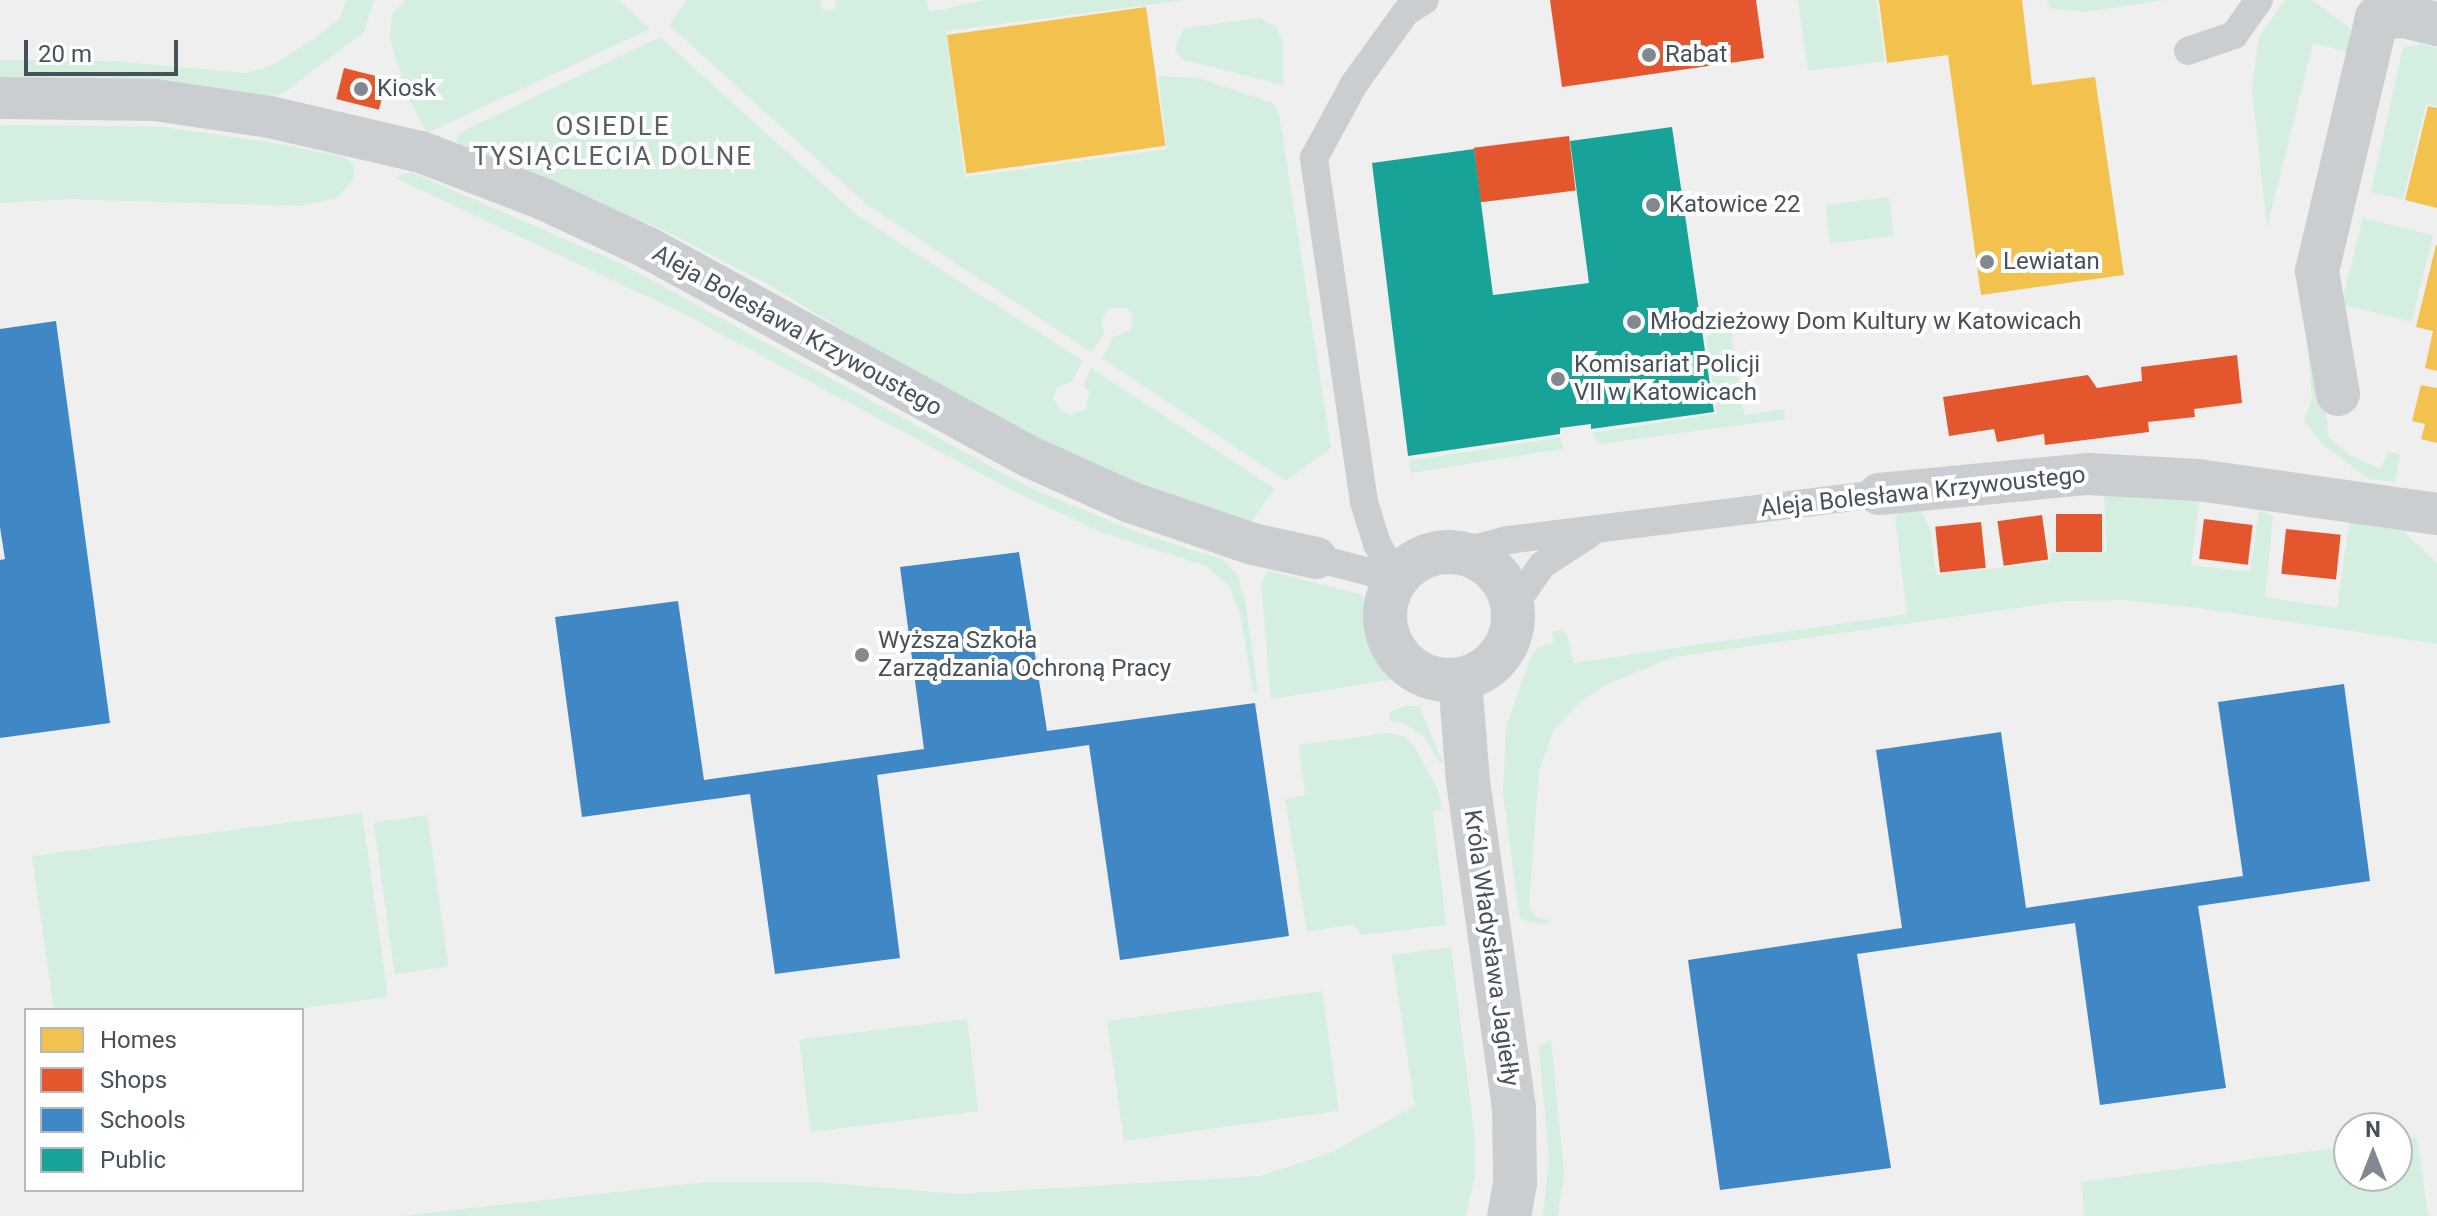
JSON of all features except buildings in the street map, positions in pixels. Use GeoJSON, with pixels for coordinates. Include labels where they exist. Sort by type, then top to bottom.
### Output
{"type":"FeatureCollection","features":[{"type":"Feature","properties":{"kind":"street"},"geometry":{"type":"LineString","coordinates":[[2338,394],[2317,271],[2377,18],[2418,13]]}},
{"type":"Feature","properties":{"kind":"street","name":"Aleja Bolesława Krzywoustego"},"geometry":{"type":"LineString","coordinates":[[0,98],[155,100],[282,119],[421,152],[543,199],[691,270],[1030,457],[1130,502],[1253,544],[1316,558]]}},
{"type":"Feature","properties":{"kind":"street","name":"Aleja Bolesława Krzywoustego"},"geometry":{"type":"LineString","coordinates":[[1879,494],[2088,474],[2198,480],[2437,514]]}},
{"type":"Feature","properties":{"kind":"street"},"geometry":{"type":"LineString","coordinates":[[1458,553],[1495,571],[1513,607],[1509,640],[1499,657],[1460,680],[1434,679],[1398,658],[1384,619],[1386,562],[1458,553]]}},
{"type":"Feature","properties":{"kind":"street","name":"Króla Władysława Jagiełły"},"geometry":{"type":"LineString","coordinates":[[1460,680],[1468,781],[1514,1108],[1515,1183],[1509,1216]]}},
{"type":"Feature","properties":{"kind":"lane"},"geometry":{"type":"LineString","coordinates":[[2188,51],[2234,35],[2259,0]]}},
{"type":"Feature","properties":{"kind":"lane"},"geometry":{"type":"LineString","coordinates":[[1386,562],[1364,502],[1314,158],[1326,127],[1416,6]]}},
{"type":"Feature","properties":{"kind":"lane","name":"Aleja Bolesława Krzywoustego"},"geometry":{"type":"LineString","coordinates":[[1458,553],[1508,540],[1879,494]]}},
{"type":"Feature","properties":{"kind":"lane","name":"Aleja Bolesława Krzywoustego"},"geometry":{"type":"LineString","coordinates":[[1513,607],[1542,565],[1568,544],[1600,529]]}},
{"type":"Feature","properties":{"kind":"lane","name":"Aleja Bolesława Krzywoustego"},"geometry":{"type":"LineString","coordinates":[[1316,558],[1386,562]]}},
{"type":"Feature","properties":{"kind":"green space"},"geometry":{"type":"Polygon","coordinates":[[[347,0],[374,0],[364,32],[282,94],[266,97],[0,80],[0,60],[114,61],[245,73],[269,67],[314,39],[339,19],[347,0]]]}},
{"type":"Feature","properties":{"kind":"green space"},"geometry":{"type":"Polygon","coordinates":[[[405,0],[619,0],[650,29],[427,133],[406,93],[390,38],[392,15],[405,0]]]}},
{"type":"Feature","properties":{"kind":"green space"},"geometry":{"type":"Polygon","coordinates":[[[687,0],[821,0],[823,12],[836,9],[835,0],[926,0],[929,12],[986,0],[1186,0],[946,31],[965,177],[1167,149],[1158,76],[1198,78],[1273,103],[1279,114],[1331,448],[1286,481],[1102,358],[1113,337],[1131,330],[1133,314],[1127,308],[1108,308],[1101,324],[1105,333],[1091,352],[866,204],[669,25],[687,0]]]}},
{"type":"Feature","properties":{"kind":"green space"},"geometry":{"type":"Polygon","coordinates":[[[1798,0],[1876,0],[1885,61],[1808,71],[1798,0]]]}},
{"type":"Feature","properties":{"kind":"green space"},"geometry":{"type":"Polygon","coordinates":[[[2047,0],[2165,0],[2085,12],[2049,8],[2047,0]]]}},
{"type":"Feature","properties":{"kind":"green space"},"geometry":{"type":"Polygon","coordinates":[[[2285,0],[2311,0],[2349,27],[2352,53],[2313,43],[2267,228],[2252,89],[2259,37],[2285,0]]]}},
{"type":"Feature","properties":{"kind":"green space"},"geometry":{"type":"Polygon","coordinates":[[[1259,18],[1277,27],[1283,43],[1283,85],[1181,59],[1175,49],[1184,28],[1259,18]]]}},
{"type":"Feature","properties":{"kind":"green space"},"geometry":{"type":"Polygon","coordinates":[[[660,37],[858,216],[1083,361],[1072,381],[1057,388],[1053,397],[1060,410],[1070,415],[1086,409],[1089,391],[1083,385],[1091,368],[1275,489],[1250,523],[1144,490],[983,415],[771,286],[666,231],[457,145],[457,136],[465,130],[660,37]]]}},
{"type":"Feature","properties":{"kind":"green space"},"geometry":{"type":"Polygon","coordinates":[[[2420,44],[2437,48],[2437,106],[2426,104],[2403,199],[2371,192],[2403,48],[2420,44]]]}},
{"type":"Feature","properties":{"kind":"green space"},"geometry":{"type":"Polygon","coordinates":[[[0,125],[163,127],[269,142],[344,157],[354,165],[354,179],[337,198],[301,206],[67,199],[0,203],[0,125]]]}},
{"type":"Feature","properties":{"kind":"green space"},"geometry":{"type":"Polygon","coordinates":[[[411,172],[624,265],[1030,488],[1147,536],[1222,559],[1237,574],[1245,600],[1258,692],[1253,692],[1241,618],[1230,587],[1206,566],[1101,532],[1019,494],[682,313],[395,178],[411,172]]]}},
{"type":"Feature","properties":{"kind":"green space"},"geometry":{"type":"Polygon","coordinates":[[[1889,197],[1894,236],[1830,244],[1825,205],[1889,197]]]}},
{"type":"Feature","properties":{"kind":"green space"},"geometry":{"type":"Polygon","coordinates":[[[2363,218],[2433,235],[2411,322],[2341,304],[2363,218]]]}},
{"type":"Feature","properties":{"kind":"green space"},"geometry":{"type":"Polygon","coordinates":[[[1730,325],[1744,415],[1784,409],[1785,419],[1599,444],[1592,433],[1717,414],[1706,337],[1730,325]]]}},
{"type":"Feature","properties":{"kind":"green space"},"geometry":{"type":"Polygon","coordinates":[[[2307,336],[2319,361],[2329,437],[2350,455],[2381,469],[2388,451],[2400,454],[2395,482],[2369,479],[2321,443],[2304,421],[2312,399],[2307,336]]]}},
{"type":"Feature","properties":{"kind":"green space"},"geometry":{"type":"Polygon","coordinates":[[[1561,437],[1563,449],[1411,473],[1409,461],[1561,437]]]}},
{"type":"Feature","properties":{"kind":"green space"},"geometry":{"type":"Polygon","coordinates":[[[2104,491],[2200,495],[2191,565],[2250,572],[2259,511],[2273,516],[2265,597],[2337,608],[2350,517],[2396,524],[2437,563],[2437,644],[2198,608],[2124,600],[2065,601],[1673,657],[1606,685],[1579,703],[1554,730],[1539,770],[1529,906],[1537,918],[1552,920],[1545,925],[1520,919],[1503,793],[1506,727],[1529,662],[1537,648],[1554,643],[1552,631],[1562,630],[1568,637],[1573,663],[1907,614],[1895,517],[1901,511],[1919,507],[1930,529],[1936,575],[2050,562],[2050,553],[2107,552],[2104,491]]]}},
{"type":"Feature","properties":{"kind":"green space"},"geometry":{"type":"Polygon","coordinates":[[[1268,571],[1363,595],[1371,644],[1396,679],[1271,699],[1261,583],[1268,571]]]}},
{"type":"Feature","properties":{"kind":"green space"},"geometry":{"type":"Polygon","coordinates":[[[1407,706],[1419,706],[1443,762],[1440,763],[1424,737],[1404,723],[1389,721],[1390,712],[1407,706]]]}},
{"type":"Feature","properties":{"kind":"green space"},"geometry":{"type":"Polygon","coordinates":[[[1387,733],[1403,736],[1414,746],[1437,788],[1442,809],[1433,811],[1446,925],[1361,935],[1354,925],[1307,931],[1285,799],[1305,795],[1299,745],[1387,733]]]}},
{"type":"Feature","properties":{"kind":"green space"},"geometry":{"type":"Polygon","coordinates":[[[362,813],[388,997],[304,1008],[54,1008],[32,856],[362,813]]]}},
{"type":"Feature","properties":{"kind":"green space"},"geometry":{"type":"Polygon","coordinates":[[[427,815],[448,967],[395,974],[374,823],[427,815]]]}},
{"type":"Feature","properties":{"kind":"green space"},"geometry":{"type":"Polygon","coordinates":[[[1451,947],[1475,1140],[1475,1175],[1466,1216],[399,1216],[705,1182],[820,1182],[957,1194],[1261,1176],[1328,1154],[1415,1106],[1392,955],[1451,947]]]}},
{"type":"Feature","properties":{"kind":"green space"},"geometry":{"type":"Polygon","coordinates":[[[1322,991],[1339,1111],[1124,1141],[1107,1021],[1322,991]]]}},
{"type":"Feature","properties":{"kind":"green space"},"geometry":{"type":"Polygon","coordinates":[[[967,1019],[978,1111],[811,1132],[799,1040],[967,1019]]]}},
{"type":"Feature","properties":{"kind":"green space"},"geometry":{"type":"Polygon","coordinates":[[[1551,1039],[1564,1173],[1558,1216],[1543,1216],[1549,1160],[1539,1047],[1551,1039]]]}},
{"type":"Feature","properties":{"kind":"green space"},"geometry":{"type":"Polygon","coordinates":[[[2417,1137],[2428,1216],[2085,1216],[2081,1182],[2333,1148],[2333,1192],[2413,1192],[2413,1138],[2417,1137]]]}},
{"type":"Feature","properties":{"kind":"place","name":"Rabat"},"geometry":{"type":"Point","coordinates":[1649,55]}},
{"type":"Feature","properties":{"kind":"place","name":"Kiosk"},"geometry":{"type":"Point","coordinates":[361,89]}},
{"type":"Feature","properties":{"kind":"place","name":"Katowice 22"},"geometry":{"type":"Point","coordinates":[1653,205]}},
{"type":"Feature","properties":{"kind":"place","name":"Lewiatan"},"geometry":{"type":"Point","coordinates":[1987,262]}},
{"type":"Feature","properties":{"kind":"place","name":"Młodzieżowy Dom Kultury w Katowicach"},"geometry":{"type":"Point","coordinates":[1634,322]}},
{"type":"Feature","properties":{"kind":"place","name":"Komisariat Policji VII w Katowicach"},"geometry":{"type":"Point","coordinates":[1558,379]}},
{"type":"Feature","properties":{"kind":"place","name":"Wyższa Szkoła Zarządzania Ochroną Pracy"},"geometry":{"type":"Point","coordinates":[862,655]}},
{"type":"Feature","properties":{"kind":"district","name":"OSIEDLE TYSIĄCLECIA DOLNE"},"geometry":{"type":"Point","coordinates":[613,142]}}]}
